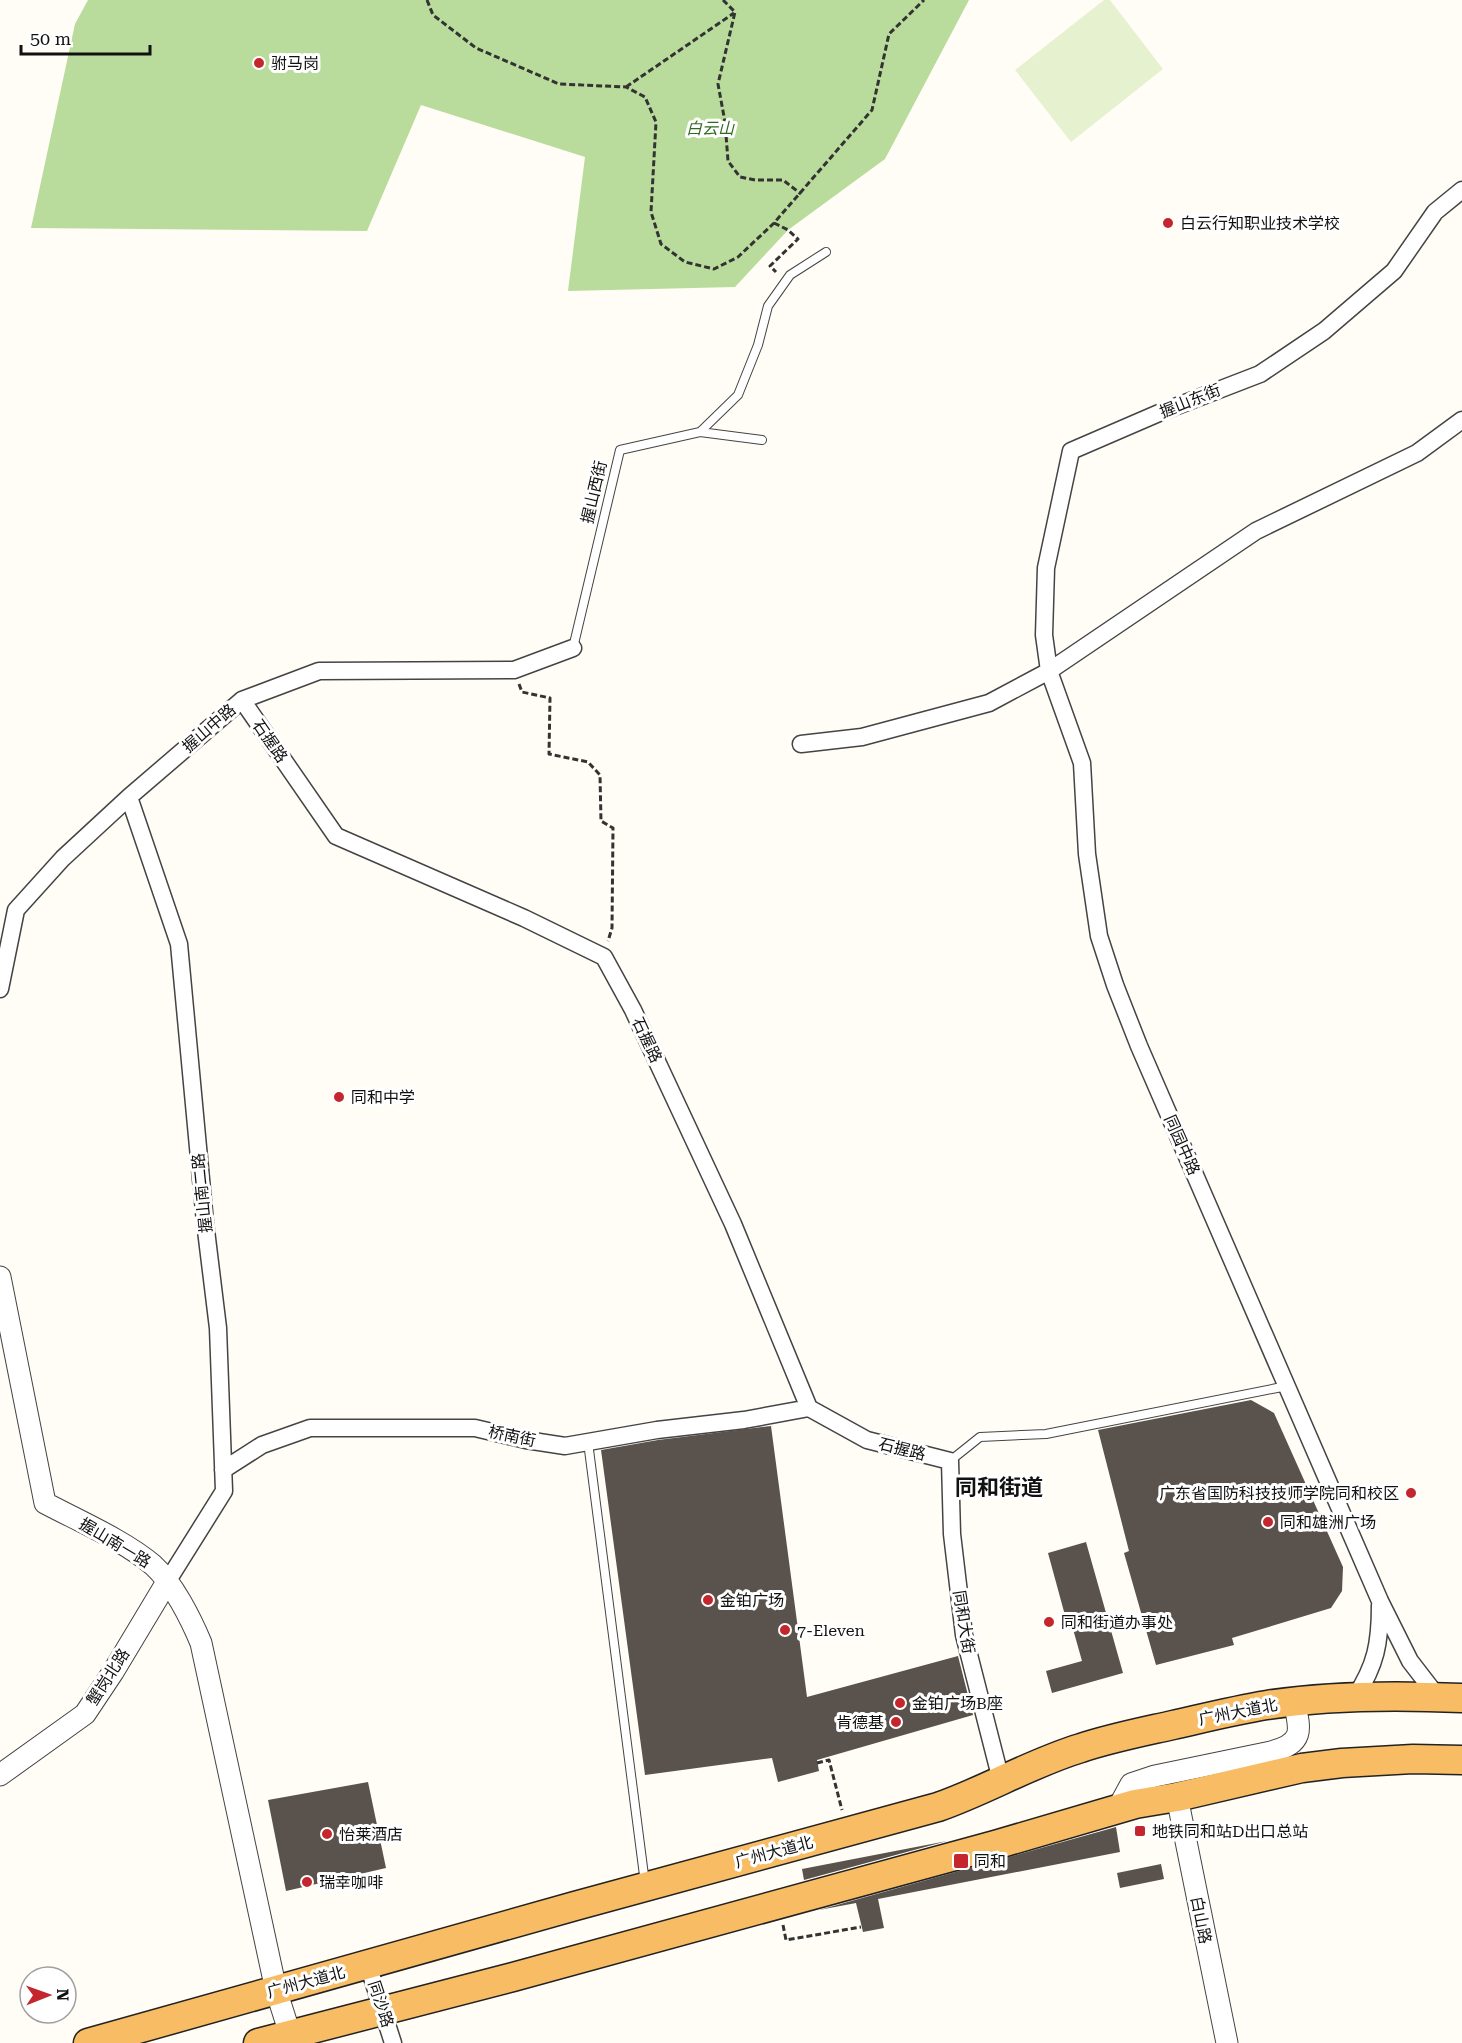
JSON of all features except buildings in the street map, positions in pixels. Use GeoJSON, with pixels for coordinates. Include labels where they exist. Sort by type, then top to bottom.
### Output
{"type":"FeatureCollection","features":[{"type":"Feature","properties":{"kind":"highway","name":"广州大道北"},"geometry":{"type":"LineString","coordinates":[[88,2043],[646,1886],[938,1807],[981,1791],[1028,1767],[1091,1745],[1238,1711],[1294,1702],[1355,1697],[1449,1697]]}},
{"type":"Feature","properties":{"kind":"highway"},"geometry":{"type":"LineString","coordinates":[[258,2043],[995,1845],[1118,1808],[1270,1775],[1342,1763],[1404,1759],[1462,1760]]}},
{"type":"Feature","properties":{"kind":"street","name":"握山东街"},"geometry":{"type":"LineString","coordinates":[[1049,671],[1044,635],[1046,568],[1071,452],[1159,413],[1260,374],[1324,331],[1394,271],[1435,212],[1462,190]]}},
{"type":"Feature","properties":{"kind":"street"},"geometry":{"type":"LineString","coordinates":[[801,744],[862,737],[989,703],[1049,671],[1256,531],[1417,453],[1462,420]]}},
{"type":"Feature","properties":{"kind":"street","name":"握山中路"},"geometry":{"type":"LineString","coordinates":[[0,989],[16,910],[63,858],[129,797],[242,700],[319,671],[514,670],[573,648]]}},
{"type":"Feature","properties":{"kind":"street","name":"同园中路"},"geometry":{"type":"LineString","coordinates":[[1049,671],[1082,763],[1090,877],[1099,936],[1115,985],[1139,1046],[1380,1601],[1410,1662],[1449,1697]]}},
{"type":"Feature","properties":{"kind":"street","name":"石握路"},"geometry":{"type":"LineString","coordinates":[[242,700],[336,837],[524,918],[604,957],[633,1010],[733,1224],[809,1408],[867,1440],[950,1461]]}},
{"type":"Feature","properties":{"kind":"street","name":"握山南二路"},"geometry":{"type":"LineString","coordinates":[[129,797],[179,944],[205,1222],[218,1328],[224,1491],[167,1582]]}},
{"type":"Feature","properties":{"kind":"street","name":"握山南一路"},"geometry":{"type":"LineString","coordinates":[[0,1277],[45,1503],[135,1552],[154,1566],[167,1582],[193,1624],[201,1643],[276,1990],[290,2034]]}},
{"type":"Feature","properties":{"kind":"street","name":"桥南街"},"geometry":{"type":"LineString","coordinates":[[223,1470],[262,1444],[310,1428],[475,1428],[565,1446],[657,1430],[744,1420],[809,1408]]}},
{"type":"Feature","properties":{"kind":"street","name":"同和大街"},"geometry":{"type":"LineString","coordinates":[[950,1461],[952,1534],[964,1635],[1001,1780]]}},
{"type":"Feature","properties":{"kind":"street","name":"蟹岗北路"},"geometry":{"type":"LineString","coordinates":[[0,1775],[85,1714],[167,1582]]}},
{"type":"Feature","properties":{"kind":"street"},"geometry":{"type":"LineString","coordinates":[[1355,1697],[1374,1661],[1379,1637],[1380,1601]]}},
{"type":"Feature","properties":{"kind":"street"},"geometry":{"type":"LineString","coordinates":[[1118,1808],[1131,1784],[1155,1776],[1271,1752],[1289,1746],[1298,1735],[1299,1724],[1294,1702]]}},
{"type":"Feature","properties":{"kind":"street","name":"白山路"},"geometry":{"type":"LineString","coordinates":[[1177,1797],[1227,2043]]}},
{"type":"Feature","properties":{"kind":"street","name":"同沙路"},"geometry":{"type":"LineString","coordinates":[[368,1965],[393,2043]]}},
{"type":"Feature","properties":{"kind":"lane"},"geometry":{"type":"LineString","coordinates":[[700,432],[738,395],[758,345],[768,306],[790,275],[826,252]]}},
{"type":"Feature","properties":{"kind":"lane","name":"握山西街"},"geometry":{"type":"LineString","coordinates":[[573,648],[620,450],[700,432],[762,440]]}},
{"type":"Feature","properties":{"kind":"lane"},"geometry":{"type":"LineString","coordinates":[[950,1461],[980,1437],[1066,1431],[1288,1386]]}},
{"type":"Feature","properties":{"kind":"lane"},"geometry":{"type":"LineString","coordinates":[[588,1442],[646,1886]]}},
{"type":"Feature","properties":{"kind":"path"},"geometry":{"type":"LineString","coordinates":[[427,0],[433,15],[476,48],[558,84],[626,87],[645,97],[656,122],[651,212],[661,244],[685,262],[714,269],[738,257],[774,223],[872,110],[889,34],[924,0]]}},
{"type":"Feature","properties":{"kind":"path"},"geometry":{"type":"LineString","coordinates":[[723,0],[735,12]]}},
{"type":"Feature","properties":{"kind":"path"},"geometry":{"type":"LineString","coordinates":[[626,87],[735,12]]}},
{"type":"Feature","properties":{"kind":"path"},"geometry":{"type":"LineString","coordinates":[[735,12],[718,84],[725,122],[728,161],[740,177],[755,180],[783,180],[801,194]]}},
{"type":"Feature","properties":{"kind":"path"},"geometry":{"type":"LineString","coordinates":[[774,223],[788,230],[798,239],[770,266],[786,281]]}},
{"type":"Feature","properties":{"kind":"path"},"geometry":{"type":"LineString","coordinates":[[514,670],[522,692],[550,698],[549,754],[588,762],[600,775],[602,821],[613,828],[612,928],[604,957]]}},
{"type":"Feature","properties":{"kind":"path"},"geometry":{"type":"LineString","coordinates":[[817,1763],[829,1760],[848,1831]]}},
{"type":"Feature","properties":{"kind":"path"},"geometry":{"type":"LineString","coordinates":[[779,1903],[786,1940],[861,1927]]}},
{"type":"Feature","properties":{"kind":"green space","name":"白云山"},"geometry":{"type":"Polygon","coordinates":[[[88,0],[969,0],[885,159],[788,230],[735,287],[568,291],[585,157],[421,105],[367,231],[31,228],[75,24],[88,0]]]}},
{"type":"Feature","properties":{"kind":"green space"},"geometry":{"type":"Polygon","coordinates":[[[1104,0],[1110,0],[1163,69],[1071,142],[1015,70],[1104,0]]]}},
{"type":"Feature","properties":{"kind":"place","name":"驸马岗"},"geometry":{"type":"Point","coordinates":[259,63]}},
{"type":"Feature","properties":{"kind":"place","name":"白云行知职业技术学校"},"geometry":{"type":"Point","coordinates":[1168,223]}},
{"type":"Feature","properties":{"kind":"place","name":"同和中学"},"geometry":{"type":"Point","coordinates":[339,1097]}},
{"type":"Feature","properties":{"kind":"place","name":"广东省国防科技技师学院同和校区"},"geometry":{"type":"Point","coordinates":[1411,1493]}},
{"type":"Feature","properties":{"kind":"place","name":"同和雄洲广场"},"geometry":{"type":"Point","coordinates":[1268,1522]}},
{"type":"Feature","properties":{"kind":"place","name":"金铂广场"},"geometry":{"type":"Point","coordinates":[708,1600]}},
{"type":"Feature","properties":{"kind":"place","name":"同和街道办事处"},"geometry":{"type":"Point","coordinates":[1049,1622]}},
{"type":"Feature","properties":{"kind":"place","name":"7-Eleven"},"geometry":{"type":"Point","coordinates":[785,1630]}},
{"type":"Feature","properties":{"kind":"place","name":"金铂广场B座"},"geometry":{"type":"Point","coordinates":[900,1703]}},
{"type":"Feature","properties":{"kind":"place","name":"肯德基"},"geometry":{"type":"Point","coordinates":[896,1722]}},
{"type":"Feature","properties":{"kind":"place","name":"地铁同和站D出口总站"},"geometry":{"type":"Point","coordinates":[1140,1831]}},
{"type":"Feature","properties":{"kind":"place","name":"怡莱酒店"},"geometry":{"type":"Point","coordinates":[327,1834]}},
{"type":"Feature","properties":{"kind":"place","name":"同和"},"geometry":{"type":"Point","coordinates":[961,1861]}},
{"type":"Feature","properties":{"kind":"place","name":"瑞幸咖啡"},"geometry":{"type":"Point","coordinates":[307,1882]}},
{"type":"Feature","properties":{"kind":"district","name":"同和街道"},"geometry":{"type":"Point","coordinates":[999,1487]}}]}
